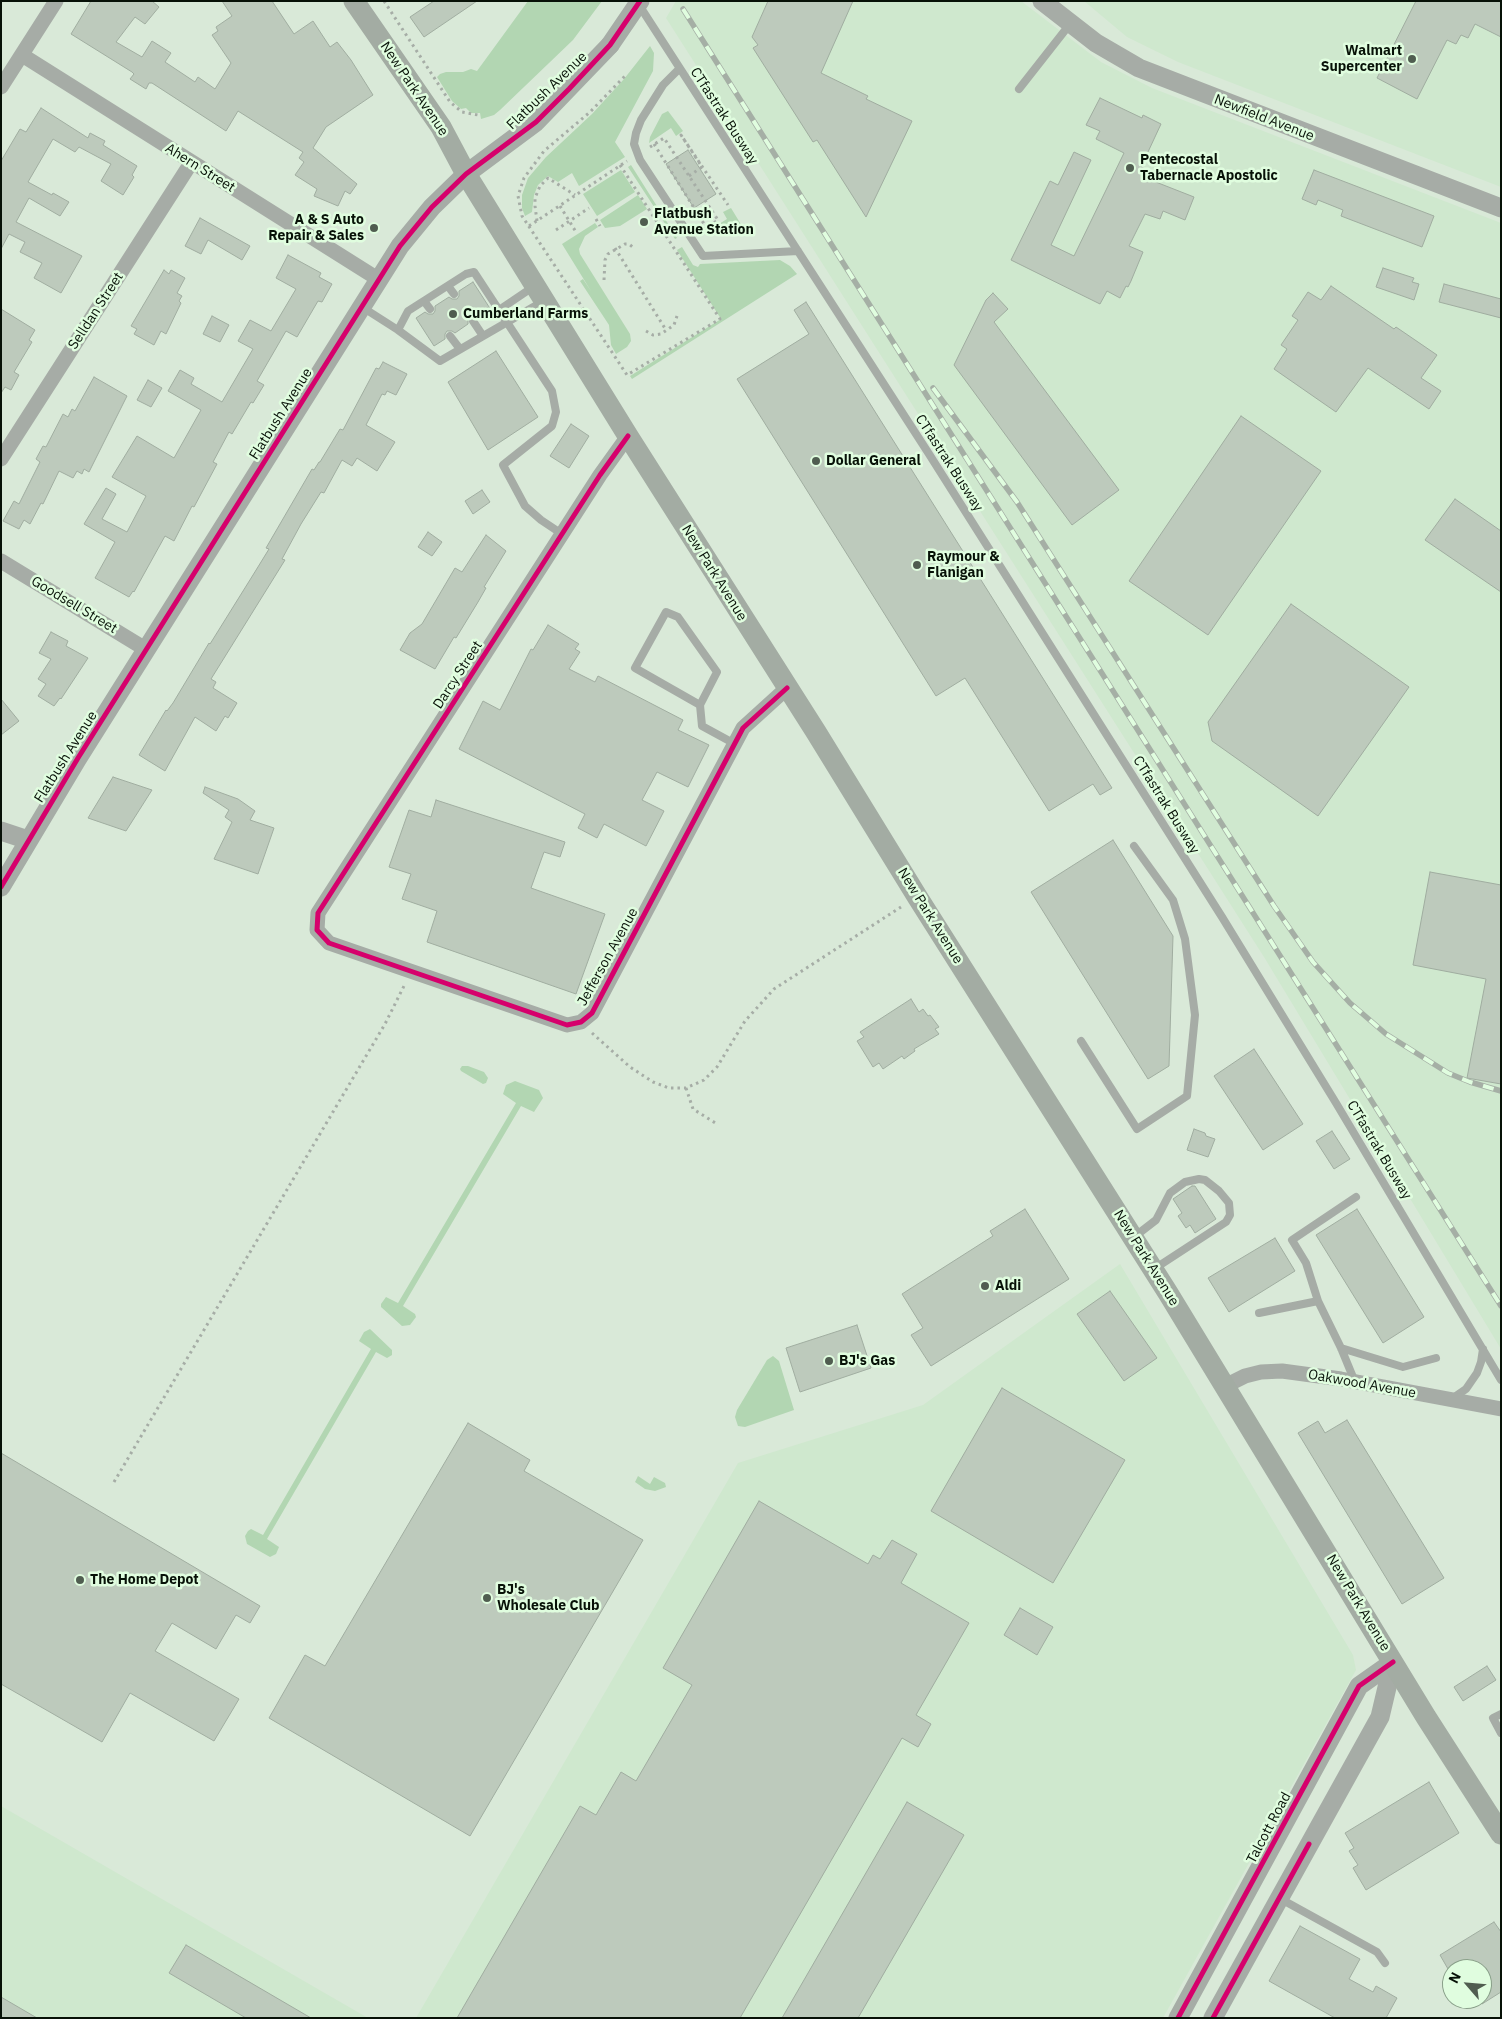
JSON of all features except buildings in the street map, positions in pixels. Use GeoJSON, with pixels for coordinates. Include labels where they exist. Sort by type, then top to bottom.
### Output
{"type":"FeatureCollection","features":[{"type":"Feature","properties":{"kind":"main road","name":"New Park Avenue"},"geometry":{"type":"LineString","coordinates":[[354,1],[441,126],[466,174],[628,436],[1133,1238],[1393,1662],[1495,1822]]}},
{"type":"Feature","properties":{"kind":"street"},"geometry":{"type":"LineString","coordinates":[[1,88],[56,1]]}},
{"type":"Feature","properties":{"kind":"street","name":"Flatbush Avenue"},"geometry":{"type":"LineString","coordinates":[[1,887],[28,840],[400,246],[432,207],[466,174],[536,122],[610,45],[638,1]]}},
{"type":"Feature","properties":{"kind":"street","name":"Newfield Avenue"},"geometry":{"type":"LineString","coordinates":[[1042,1],[1096,43],[1138,68],[1501,208]]}},
{"type":"Feature","properties":{"kind":"street","name":"Ahern Street"},"geometry":{"type":"LineString","coordinates":[[22,55],[378,279]]}},
{"type":"Feature","properties":{"kind":"street","name":"Selldan Street"},"geometry":{"type":"LineString","coordinates":[[1,459],[191,162]]}},
{"type":"Feature","properties":{"kind":"street","name":"Darcy Street"},"geometry":{"type":"LineString","coordinates":[[317,930],[318,913],[600,475],[628,436]]}},
{"type":"Feature","properties":{"kind":"street","name":"Goodsell Street"},"geometry":{"type":"LineString","coordinates":[[1,561],[147,650]]}},
{"type":"Feature","properties":{"kind":"street","name":"Jefferson Avenue"},"geometry":{"type":"LineString","coordinates":[[317,930],[329,943],[567,1025],[581,1022],[592,1013],[743,728],[786,688]]}},
{"type":"Feature","properties":{"kind":"street"},"geometry":{"type":"LineString","coordinates":[[1,831],[28,840]]}},
{"type":"Feature","properties":{"kind":"street","name":"Oakwood Avenue"},"geometry":{"type":"LineString","coordinates":[[1225,1386],[1245,1376],[1268,1372],[1311,1374],[1501,1408]]}},
{"type":"Feature","properties":{"kind":"street"},"geometry":{"type":"LineString","coordinates":[[1213,2018],[1380,1716],[1393,1662]]}},
{"type":"Feature","properties":{"kind":"street","name":"Talcott Road"},"geometry":{"type":"LineString","coordinates":[[1178,2018],[1359,1686],[1393,1662]]}},
{"type":"Feature","properties":{"kind":"street"},"geometry":{"type":"LineString","coordinates":[[1234,1915],[1262,1930]]}},
{"type":"Feature","properties":{"kind":"lane","name":"CTfastrak Busway"},"geometry":{"type":"LineString","coordinates":[[638,1],[679,69],[929,454],[1248,959],[1501,1380]]}},
{"type":"Feature","properties":{"kind":"lane"},"geometry":{"type":"LineString","coordinates":[[1019,89],[1070,24]]}},
{"type":"Feature","properties":{"kind":"lane","name":"CTfastrak Busway"},"geometry":{"type":"LineString","coordinates":[[679,69],[668,79],[655,96],[636,133],[635,150],[703,256],[798,251]]}},
{"type":"Feature","properties":{"kind":"lane"},"geometry":{"type":"LineString","coordinates":[[398,330],[408,311],[466,274],[474,272],[552,391],[556,412],[552,426],[504,465],[525,506],[541,520],[562,534]]}},
{"type":"Feature","properties":{"kind":"lane"},"geometry":{"type":"LineString","coordinates":[[448,286],[454,294]]}},
{"type":"Feature","properties":{"kind":"lane"},"geometry":{"type":"LineString","coordinates":[[499,310],[540,293]]}},
{"type":"Feature","properties":{"kind":"lane"},"geometry":{"type":"LineString","coordinates":[[361,307],[398,330],[440,361],[506,322],[540,293]]}},
{"type":"Feature","properties":{"kind":"lane"},"geometry":{"type":"LineString","coordinates":[[424,301],[430,309]]}},
{"type":"Feature","properties":{"kind":"lane"},"geometry":{"type":"LineString","coordinates":[[473,322],[483,336]]}},
{"type":"Feature","properties":{"kind":"lane"},"geometry":{"type":"LineString","coordinates":[[450,336],[460,350]]}},
{"type":"Feature","properties":{"kind":"lane"},"geometry":{"type":"LineString","coordinates":[[700,705],[635,668],[666,612],[678,616],[717,672],[700,705],[702,726],[734,744]]}},
{"type":"Feature","properties":{"kind":"lane"},"geometry":{"type":"LineString","coordinates":[[1081,1041],[1137,1130],[1187,1096],[1195,1015],[1185,939],[1173,900],[1134,846]]}},
{"type":"Feature","properties":{"kind":"lane"},"geometry":{"type":"LineString","coordinates":[[1133,1238],[1156,1220],[1170,1194],[1185,1182],[1199,1179],[1205,1180],[1219,1191],[1229,1203],[1230,1215],[1226,1222],[1153,1270]]}},
{"type":"Feature","properties":{"kind":"lane"},"geometry":{"type":"LineString","coordinates":[[1355,1382],[1318,1301],[1306,1263],[1292,1240],[1356,1196]]}},
{"type":"Feature","properties":{"kind":"lane"},"geometry":{"type":"LineString","coordinates":[[1259,1313],[1318,1301]]}},
{"type":"Feature","properties":{"kind":"lane"},"geometry":{"type":"LineString","coordinates":[[1341,1348],[1403,1367],[1436,1358]]}},
{"type":"Feature","properties":{"kind":"lane"},"geometry":{"type":"LineString","coordinates":[[1451,1400],[1466,1389],[1475,1376],[1481,1362],[1483,1349]]}},
{"type":"Feature","properties":{"kind":"lane"},"geometry":{"type":"LineString","coordinates":[[1501,1714],[1493,1718],[1501,1733]]}},
{"type":"Feature","properties":{"kind":"lane"},"geometry":{"type":"LineString","coordinates":[[1279,1898],[1378,1952],[1385,1963]]}},
{"type":"Feature","properties":{"kind":"path"},"geometry":{"type":"LineString","coordinates":[[384,1],[450,102],[462,112],[478,115]]}},
{"type":"Feature","properties":{"kind":"path"},"geometry":{"type":"LineString","coordinates":[[620,165],[720,319],[627,375],[522,216],[519,202],[519,191],[524,178],[544,151],[590,112],[625,76]]}},
{"type":"Feature","properties":{"kind":"path"},"geometry":{"type":"LineString","coordinates":[[689,176],[702,167],[681,135],[728,206]]}},
{"type":"Feature","properties":{"kind":"path"},"geometry":{"type":"LineString","coordinates":[[650,147],[664,138],[718,220],[701,230]]}},
{"type":"Feature","properties":{"kind":"path"},"geometry":{"type":"LineString","coordinates":[[654,144],[706,227]]}},
{"type":"Feature","properties":{"kind":"path"},"geometry":{"type":"LineString","coordinates":[[529,226],[627,161]]}},
{"type":"Feature","properties":{"kind":"path"},"geometry":{"type":"LineString","coordinates":[[537,221],[534,206],[536,198],[540,186],[548,178],[575,195]]}},
{"type":"Feature","properties":{"kind":"path"},"geometry":{"type":"LineString","coordinates":[[560,206],[576,232]]}},
{"type":"Feature","properties":{"kind":"path"},"geometry":{"type":"LineString","coordinates":[[556,230],[589,208]]}},
{"type":"Feature","properties":{"kind":"path"},"geometry":{"type":"LineString","coordinates":[[596,219],[600,226]]}},
{"type":"Feature","properties":{"kind":"path"},"geometry":{"type":"LineString","coordinates":[[674,248],[682,242]]}},
{"type":"Feature","properties":{"kind":"path"},"geometry":{"type":"LineString","coordinates":[[604,280],[605,260],[608,254],[615,248],[629,244],[635,249]]}},
{"type":"Feature","properties":{"kind":"path"},"geometry":{"type":"LineString","coordinates":[[615,248],[666,330]]}},
{"type":"Feature","properties":{"kind":"path"},"geometry":{"type":"LineString","coordinates":[[646,331],[656,336],[674,325],[677,316]]}},
{"type":"Feature","properties":{"kind":"path"},"geometry":{"type":"LineString","coordinates":[[581,1022],[630,1067],[654,1082],[669,1088],[686,1088],[704,1080],[717,1067],[745,1020],[774,989],[918,898]]}},
{"type":"Feature","properties":{"kind":"path"},"geometry":{"type":"LineString","coordinates":[[114,1482],[385,1024],[411,971]]}},
{"type":"Feature","properties":{"kind":"path"},"geometry":{"type":"LineString","coordinates":[[686,1088],[692,1109],[717,1124]]}},
{"type":"Feature","properties":{"kind":"shaded area"},"geometry":{"type":"Polygon","coordinates":[[[528,1],[602,1],[573,40],[494,115],[481,119],[480,113],[471,113],[466,108],[461,109],[452,101],[437,77],[446,72],[463,72],[471,69],[477,71],[528,1]]]}},
{"type":"Feature","properties":{"kind":"shaded area"},"geometry":{"type":"Polygon","coordinates":[[[676,1],[1021,1],[1101,62],[1152,88],[1501,223],[1501,1349],[1264,957],[666,18],[676,1]]]}},
{"type":"Feature","properties":{"kind":"shaded area"},"geometry":{"type":"Polygon","coordinates":[[[1084,1],[1501,1],[1501,187],[1178,62],[1127,37],[1084,1]]]}},
{"type":"Feature","properties":{"kind":"shaded area"},"geometry":{"type":"Polygon","coordinates":[[[650,46],[654,53],[653,71],[615,142],[625,157],[579,186],[572,173],[558,182],[548,176],[538,185],[534,195],[532,212],[525,216],[522,208],[522,195],[528,178],[546,157],[592,114],[624,79],[650,46]]]}},
{"type":"Feature","properties":{"kind":"shaded area"},"geometry":{"type":"Polygon","coordinates":[[[668,111],[683,131],[676,136],[671,128],[649,143],[650,137],[662,114],[668,111]]]}},
{"type":"Feature","properties":{"kind":"shaded area"},"geometry":{"type":"Polygon","coordinates":[[[631,165],[677,238],[675,239],[628,167],[631,165]]]}},
{"type":"Feature","properties":{"kind":"shaded area"},"geometry":{"type":"Polygon","coordinates":[[[621,170],[635,192],[597,216],[583,194],[621,170]]]}},
{"type":"Feature","properties":{"kind":"shaded area"},"geometry":{"type":"Polygon","coordinates":[[[638,195],[647,209],[620,226],[605,228],[600,220],[638,195]]]}},
{"type":"Feature","properties":{"kind":"shaded area"},"geometry":{"type":"Polygon","coordinates":[[[731,208],[742,226],[741,232],[712,234],[706,232],[727,219],[723,212],[731,208]]]}},
{"type":"Feature","properties":{"kind":"shaded area"},"geometry":{"type":"Polygon","coordinates":[[[595,223],[598,227],[585,236],[579,249],[580,254],[630,334],[631,341],[627,347],[616,354],[611,345],[609,325],[580,281],[583,279],[591,291],[562,244],[595,223]]]}},
{"type":"Feature","properties":{"kind":"shaded area"},"geometry":{"type":"Polygon","coordinates":[[[682,247],[693,265],[698,267],[700,264],[780,260],[790,266],[797,274],[632,379],[630,376],[721,319],[677,250],[682,247]]]}},
{"type":"Feature","properties":{"kind":"shaded area"},"geometry":{"type":"Polygon","coordinates":[[[462,1066],[468,1066],[484,1072],[488,1078],[486,1083],[483,1084],[461,1071],[462,1066]]]}},
{"type":"Feature","properties":{"kind":"shaded area"},"geometry":{"type":"Polygon","coordinates":[[[515,1081],[539,1090],[543,1098],[534,1112],[521,1106],[403,1306],[415,1314],[416,1317],[410,1325],[402,1326],[381,1307],[381,1304],[386,1297],[398,1303],[516,1103],[503,1094],[506,1085],[515,1081]]]}},
{"type":"Feature","properties":{"kind":"shaded area"},"geometry":{"type":"Polygon","coordinates":[[[1120,1264],[1353,1655],[1356,1670],[1163,2018],[416,2018],[738,1463],[923,1405],[1120,1264]]]}},
{"type":"Feature","properties":{"kind":"shaded area"},"geometry":{"type":"Polygon","coordinates":[[[370,1329],[392,1350],[392,1355],[387,1358],[376,1352],[267,1539],[279,1547],[276,1554],[270,1557],[247,1544],[245,1536],[251,1529],[263,1535],[371,1349],[359,1341],[364,1332],[370,1329]]]}},
{"type":"Feature","properties":{"kind":"shaded area"},"geometry":{"type":"Polygon","coordinates":[[[773,1356],[779,1361],[794,1410],[745,1427],[738,1426],[735,1417],[737,1410],[767,1360],[773,1356]]]}},
{"type":"Feature","properties":{"kind":"shaded area"},"geometry":{"type":"Polygon","coordinates":[[[638,1476],[650,1484],[654,1477],[665,1483],[666,1487],[655,1491],[645,1489],[635,1482],[638,1476]]]}},
{"type":"Feature","properties":{"kind":"shaded area"},"geometry":{"type":"Polygon","coordinates":[[[1,1806],[368,2018],[1,2018],[1,1806]]]}},
{"type":"Feature","properties":{"kind":"railway"},"geometry":{"type":"LineString","coordinates":[[683,9],[1501,1306]]}},
{"type":"Feature","properties":{"kind":"railway"},"geometry":{"type":"LineString","coordinates":[[933,388],[1017,502],[1274,906],[1313,962],[1350,1003],[1386,1034],[1448,1073],[1501,1091]]}},
{"type":"Feature","properties":{"kind":"cycle path"},"geometry":{"type":"LineString","coordinates":[[1,887],[78,758],[400,246],[432,207],[466,174],[536,122],[569,89],[610,45],[640,1]]}},
{"type":"Feature","properties":{"kind":"cycle path"},"geometry":{"type":"LineString","coordinates":[[628,436],[600,475],[318,913],[317,930],[329,943],[567,1025],[581,1022],[592,1013],[743,728],[787,688]]}},
{"type":"Feature","properties":{"kind":"cycle path"},"geometry":{"type":"LineString","coordinates":[[1178,2018],[1359,1686],[1393,1662]]}},
{"type":"Feature","properties":{"kind":"cycle path"},"geometry":{"type":"LineString","coordinates":[[1213,2018],[1309,1844]]}},
{"type":"Feature","properties":{"kind":"place","name":"Walmart Supercenter"},"geometry":{"type":"Point","coordinates":[1412,59]}},
{"type":"Feature","properties":{"kind":"place","name":"Pentecostal Tabernacle Apostolic"},"geometry":{"type":"Point","coordinates":[1130,168]}},
{"type":"Feature","properties":{"kind":"place","name":"Flatbush Avenue Station"},"geometry":{"type":"Point","coordinates":[644,222]}},
{"type":"Feature","properties":{"kind":"place","name":"A & S Auto Repair & Sales"},"geometry":{"type":"Point","coordinates":[374,228]}},
{"type":"Feature","properties":{"kind":"place","name":"Cumberland Farms"},"geometry":{"type":"Point","coordinates":[453,314]}},
{"type":"Feature","properties":{"kind":"place","name":"Dollar General"},"geometry":{"type":"Point","coordinates":[816,461]}},
{"type":"Feature","properties":{"kind":"place","name":"Raymour & Flanigan"},"geometry":{"type":"Point","coordinates":[917,565]}},
{"type":"Feature","properties":{"kind":"place","name":"Aldi"},"geometry":{"type":"Point","coordinates":[985,1286]}},
{"type":"Feature","properties":{"kind":"place","name":"BJ's Gas"},"geometry":{"type":"Point","coordinates":[829,1361]}},
{"type":"Feature","properties":{"kind":"place","name":"The Home Depot"},"geometry":{"type":"Point","coordinates":[80,1580]}},
{"type":"Feature","properties":{"kind":"place","name":"BJ's Wholesale Club"},"geometry":{"type":"Point","coordinates":[487,1598]}}]}
